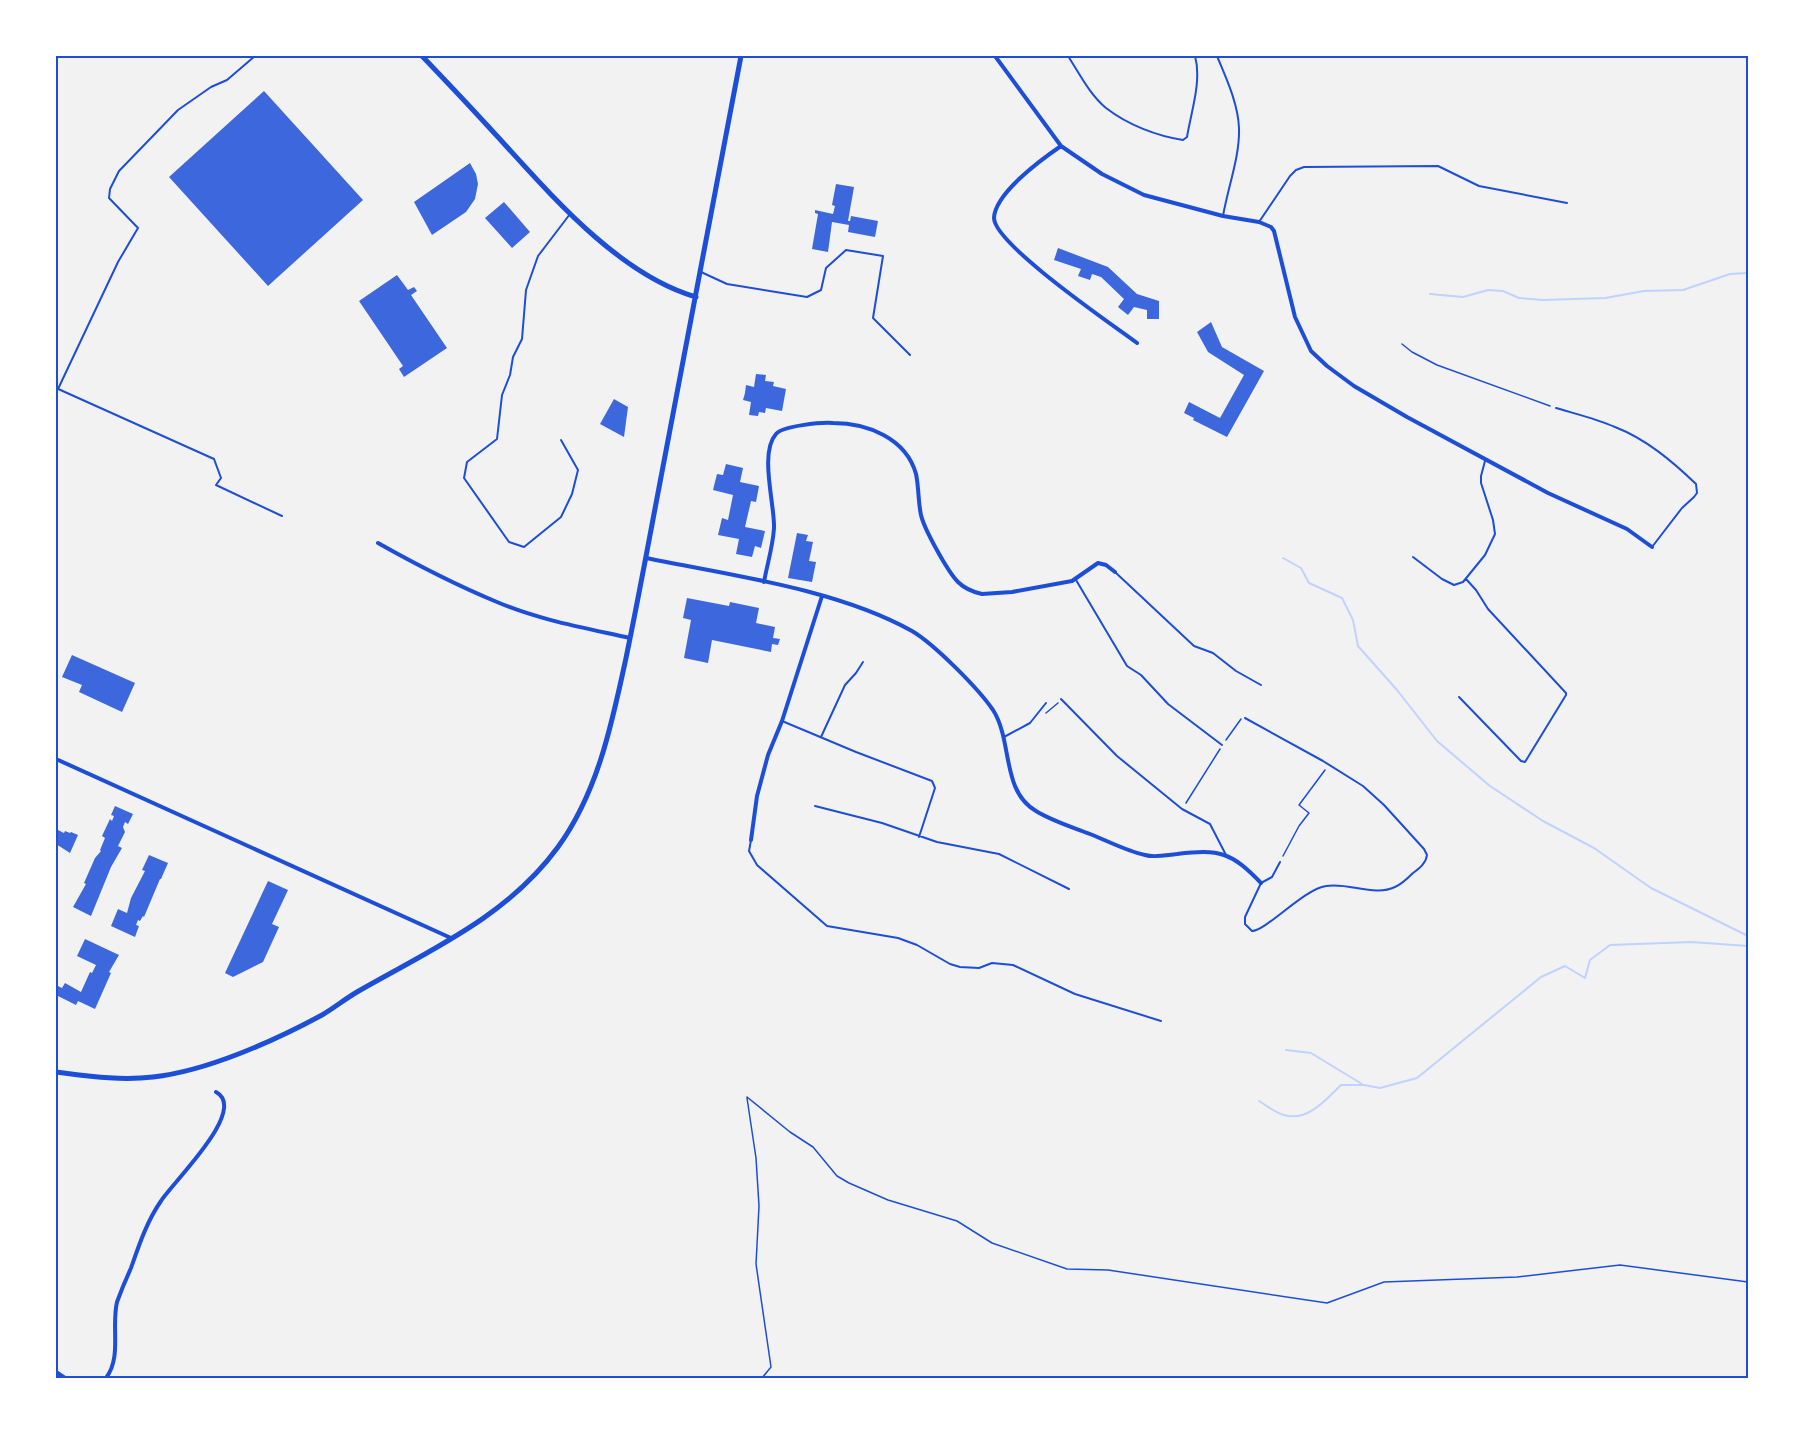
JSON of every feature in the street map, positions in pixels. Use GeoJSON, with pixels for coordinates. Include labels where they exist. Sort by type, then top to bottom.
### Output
{"type":"FeatureCollection","features":[{"type":"Feature","properties":{"kind":"main road"},"geometry":{"type":"LineString","coordinates":[[422,56],[570,214],[647,276],[664,286],[696,297]]}},
{"type":"Feature","properties":{"kind":"main road"},"geometry":{"type":"LineString","coordinates":[[56,1072],[113,1079],[154,1077],[184,1072],[240,1053],[321,1015],[494,913],[546,862],[569,830],[593,783],[611,725],[646,558],[741,56]]}},
{"type":"Feature","properties":{"kind":"street"},"geometry":{"type":"LineString","coordinates":[[995,56],[1061,146],[1102,174],[1144,195],[1223,216],[1259,222],[1271,227],[1274,231],[1295,317],[1311,351],[1327,366],[1354,386],[1407,417],[1568,503],[1627,529],[1652,547]]}},
{"type":"Feature","properties":{"kind":"street"},"geometry":{"type":"LineString","coordinates":[[1061,146],[1015,182],[997,207],[994,216],[995,224],[1002,235],[1038,268],[1137,343]]}},
{"type":"Feature","properties":{"kind":"street"},"geometry":{"type":"LineString","coordinates":[[764,582],[774,528],[768,459],[773,437],[782,429],[830,422],[858,424],[874,429],[889,438],[904,452],[915,474],[923,524],[952,576],[971,592],[982,594],[1012,592],[1061,584],[1076,580],[1098,563],[1106,565],[1115,573]]}},
{"type":"Feature","properties":{"kind":"street"},"geometry":{"type":"LineString","coordinates":[[378,543],[434,574],[499,603],[577,626],[630,638]]}},
{"type":"Feature","properties":{"kind":"street"},"geometry":{"type":"LineString","coordinates":[[646,558],[822,596],[873,612],[914,632],[986,701],[995,714],[1004,737],[1014,787],[1019,796],[1035,811],[1148,856],[1185,853],[1226,855],[1245,867],[1261,883]]}},
{"type":"Feature","properties":{"kind":"street"},"geometry":{"type":"LineString","coordinates":[[751,840],[759,787],[768,755],[783,721],[822,596]]}},
{"type":"Feature","properties":{"kind":"street"},"geometry":{"type":"LineString","coordinates":[[56,759],[452,939]]}},
{"type":"Feature","properties":{"kind":"street"},"geometry":{"type":"LineString","coordinates":[[106,1378],[115,1355],[114,1319],[118,1301],[141,1241],[161,1200],[218,1130],[224,1115],[224,1101],[222,1096],[216,1092]]}},
{"type":"Feature","properties":{"kind":"street"},"geometry":{"type":"LineString","coordinates":[[56,1372],[65,1378]]}},
{"type":"Feature","properties":{"kind":"lane"},"geometry":{"type":"LineString","coordinates":[[255,56],[227,80],[211,87],[178,110],[119,171],[110,189],[109,198],[138,228],[118,262],[57,388],[214,459],[221,478],[216,485],[282,516]]}},
{"type":"Feature","properties":{"kind":"lane"},"geometry":{"type":"LineString","coordinates":[[1068,56],[1106,108],[1161,136],[1183,140],[1187,137],[1197,77],[1198,65],[1195,56]]}},
{"type":"Feature","properties":{"kind":"lane"},"geometry":{"type":"LineString","coordinates":[[1217,56],[1231,91],[1239,128],[1223,216]]}},
{"type":"Feature","properties":{"kind":"lane"},"geometry":{"type":"LineString","coordinates":[[1259,222],[1290,176],[1296,170],[1304,167],[1438,166],[1479,186],[1567,203]]}},
{"type":"Feature","properties":{"kind":"lane"},"geometry":{"type":"LineString","coordinates":[[561,440],[578,470],[572,494],[561,518],[524,547],[509,542],[464,478],[467,462],[497,439],[502,395],[510,375],[513,357],[522,339],[526,290],[538,256],[570,214]]}},
{"type":"Feature","properties":{"kind":"lane"},"geometry":{"type":"LineString","coordinates":[[701,272],[727,284],[807,297],[821,290],[826,268],[846,250],[884,256],[873,318],[910,355]]}},
{"type":"Feature","properties":{"kind":"lane"},"geometry":{"type":"LineString","coordinates":[[1556,408],[1615,426],[1632,435],[1656,450],[1696,484],[1695,497],[1682,508],[1652,547]]}},
{"type":"Feature","properties":{"kind":"lane"},"geometry":{"type":"LineString","coordinates":[[1413,557],[1450,584],[1459,584],[1466,579],[1485,555],[1495,534],[1480,476],[1486,458]]}},
{"type":"Feature","properties":{"kind":"lane"},"geometry":{"type":"LineString","coordinates":[[1115,573],[1194,646],[1213,653],[1236,671],[1261,686]]}},
{"type":"Feature","properties":{"kind":"lane"},"geometry":{"type":"LineString","coordinates":[[1459,698],[1524,762],[1566,695],[1488,609],[1466,579]]}},
{"type":"Feature","properties":{"kind":"lane"},"geometry":{"type":"LineString","coordinates":[[1076,580],[1127,666],[1141,675],[1168,704],[1222,745]]}},
{"type":"Feature","properties":{"kind":"lane"},"geometry":{"type":"LineString","coordinates":[[821,738],[845,685],[856,674],[863,662]]}},
{"type":"Feature","properties":{"kind":"lane"},"geometry":{"type":"LineString","coordinates":[[1061,699],[1117,756],[1182,809],[1210,824],[1226,855]]}},
{"type":"Feature","properties":{"kind":"lane"},"geometry":{"type":"LineString","coordinates":[[1004,737],[1030,723],[1046,703]]}},
{"type":"Feature","properties":{"kind":"lane"},"geometry":{"type":"LineString","coordinates":[[1245,718],[1363,786],[1384,805],[1427,855],[1425,862],[1399,885],[1388,890],[1370,890],[1339,885],[1318,888],[1282,911],[1261,929],[1252,931],[1245,924],[1245,917],[1261,883],[1272,878],[1280,862]]}},
{"type":"Feature","properties":{"kind":"lane"},"geometry":{"type":"LineString","coordinates":[[783,721],[932,781],[935,788],[919,837]]}},
{"type":"Feature","properties":{"kind":"lane"},"geometry":{"type":"LineString","coordinates":[[815,806],[882,823],[919,837],[999,854],[1068,889]]}},
{"type":"Feature","properties":{"kind":"lane"},"geometry":{"type":"LineString","coordinates":[[751,840],[750,855],[757,865],[827,926],[898,938],[960,967],[979,968],[992,963],[1013,965],[1075,993],[1161,1021]]}},
{"type":"Feature","properties":{"kind":"path"},"geometry":{"type":"LineString","coordinates":[[1402,344],[1437,365],[1556,408]]}},
{"type":"Feature","properties":{"kind":"path"},"geometry":{"type":"LineString","coordinates":[[1182,809],[1222,745],[1240,720],[1245,718]]}},
{"type":"Feature","properties":{"kind":"path"},"geometry":{"type":"LineString","coordinates":[[1280,862],[1299,826],[1309,813],[1299,805],[1329,765]]}},
{"type":"Feature","properties":{"kind":"path"},"geometry":{"type":"LineString","coordinates":[[762,1378],[771,1367],[756,1264],[759,1206],[756,1158],[747,1097],[813,1148],[837,1176],[849,1183],[888,1200],[957,1221],[992,1244],[1067,1269],[1108,1270],[1326,1303],[1384,1282],[1517,1277],[1620,1265],[1749,1282]]}},
{"type":"Feature","properties":{"kind":"building"},"geometry":{"type":"Polygon","coordinates":[[[264,91],[363,200],[268,286],[169,177],[264,91]]]}},
{"type":"Feature","properties":{"kind":"building"},"geometry":{"type":"Polygon","coordinates":[[[470,163],[478,184],[475,199],[466,212],[432,235],[414,202],[470,163]]]}},
{"type":"Feature","properties":{"kind":"building"},"geometry":{"type":"Polygon","coordinates":[[[836,184],[854,187],[848,221],[851,216],[878,221],[875,237],[848,232],[849,225],[832,222],[828,252],[812,249],[818,214],[815,210],[833,214],[835,206],[832,205],[836,184]]]}},
{"type":"Feature","properties":{"kind":"building"},"geometry":{"type":"Polygon","coordinates":[[[504,202],[530,232],[512,248],[485,218],[504,202]]]}},
{"type":"Feature","properties":{"kind":"building"},"geometry":{"type":"Polygon","coordinates":[[[1058,248],[1108,267],[1137,294],[1159,301],[1159,319],[1147,319],[1147,310],[1134,307],[1128,315],[1118,307],[1124,299],[1101,277],[1092,274],[1090,280],[1078,276],[1081,269],[1054,260],[1058,248]]]}},
{"type":"Feature","properties":{"kind":"building"},"geometry":{"type":"Polygon","coordinates":[[[397,275],[408,290],[414,287],[417,291],[411,295],[447,348],[404,377],[399,369],[403,366],[359,301],[397,275]]]}},
{"type":"Feature","properties":{"kind":"building"},"geometry":{"type":"Polygon","coordinates":[[[1211,322],[1222,347],[1264,371],[1227,437],[1184,413],[1189,402],[1220,418],[1244,375],[1208,352],[1197,332],[1211,322]]]}},
{"type":"Feature","properties":{"kind":"building"},"geometry":{"type":"Polygon","coordinates":[[[756,374],[766,375],[765,381],[774,382],[773,386],[786,389],[782,411],[766,408],[765,413],[759,412],[758,416],[749,415],[751,402],[743,400],[746,385],[754,387],[756,374]]]}},
{"type":"Feature","properties":{"kind":"building"},"geometry":{"type":"Polygon","coordinates":[[[614,399],[628,407],[624,437],[600,424],[614,399]]]}},
{"type":"Feature","properties":{"kind":"building"},"geometry":{"type":"Polygon","coordinates":[[[726,464],[743,468],[740,482],[759,486],[756,502],[751,501],[745,527],[765,531],[761,548],[755,546],[752,557],[736,554],[739,539],[718,535],[722,518],[728,520],[733,495],[713,490],[717,474],[723,475],[726,464]]]}},
{"type":"Feature","properties":{"kind":"building"},"geometry":{"type":"Polygon","coordinates":[[[797,533],[808,535],[806,541],[813,542],[809,561],[816,562],[812,582],[788,578],[797,533]]]}},
{"type":"Feature","properties":{"kind":"building"},"geometry":{"type":"Polygon","coordinates":[[[687,598],[729,606],[730,602],[759,608],[756,623],[775,627],[773,638],[780,639],[778,645],[772,644],[771,652],[712,640],[708,663],[684,658],[691,620],[683,618],[687,598]]]}},
{"type":"Feature","properties":{"kind":"building"},"geometry":{"type":"Polygon","coordinates":[[[72,655],[135,683],[122,712],[79,692],[82,685],[62,677],[72,655]]]}},
{"type":"Feature","properties":{"kind":"building"},"geometry":{"type":"Polygon","coordinates":[[[115,806],[133,814],[128,824],[125,822],[123,827],[125,832],[118,846],[122,848],[111,867],[91,916],[73,907],[86,884],[84,883],[95,858],[101,851],[105,838],[102,836],[110,819],[112,821],[114,816],[111,815],[115,806]]]}},
{"type":"Feature","properties":{"kind":"building"},"geometry":{"type":"Polygon","coordinates":[[[56,831],[78,835],[70,853],[56,844],[56,831]]]}},
{"type":"Feature","properties":{"kind":"building"},"geometry":{"type":"Polygon","coordinates":[[[149,855],[168,863],[144,917],[138,920],[136,925],[139,926],[135,937],[111,926],[118,909],[127,913],[131,898],[145,871],[142,870],[149,855]]]}},
{"type":"Feature","properties":{"kind":"building"},"geometry":{"type":"Polygon","coordinates":[[[268,881],[288,890],[272,924],[279,927],[263,962],[233,977],[225,973],[268,881]]]}},
{"type":"Feature","properties":{"kind":"building"},"geometry":{"type":"Polygon","coordinates":[[[85,939],[119,955],[109,972],[111,973],[95,1009],[78,1001],[76,1005],[58,996],[56,1002],[56,985],[62,988],[65,983],[81,992],[90,972],[92,973],[96,965],[77,956],[85,939]]]}},
{"type":"Feature","properties":{"kind":"waterway"},"geometry":{"type":"LineString","coordinates":[[1430,294],[1463,297],[1488,290],[1503,291],[1519,298],[1543,300],[1605,298],[1644,291],[1683,290],[1730,274],[1748,273]]}},
{"type":"Feature","properties":{"kind":"waterway"},"geometry":{"type":"LineString","coordinates":[[1283,558],[1301,568],[1309,583],[1342,598],[1353,620],[1358,646],[1397,690],[1437,741],[1490,786],[1543,821],[1594,848],[1651,888],[1748,936]]}},
{"type":"Feature","properties":{"kind":"waterway"},"geometry":{"type":"LineString","coordinates":[[1259,1101],[1281,1114],[1300,1115],[1316,1108],[1341,1085],[1380,1088],[1417,1078],[1541,977],[1565,966],[1585,978],[1590,960],[1610,945],[1691,942],[1748,946]]}},
{"type":"Feature","properties":{"kind":"waterway"},"geometry":{"type":"LineString","coordinates":[[1286,1050],[1311,1053],[1362,1084]]}}]}
